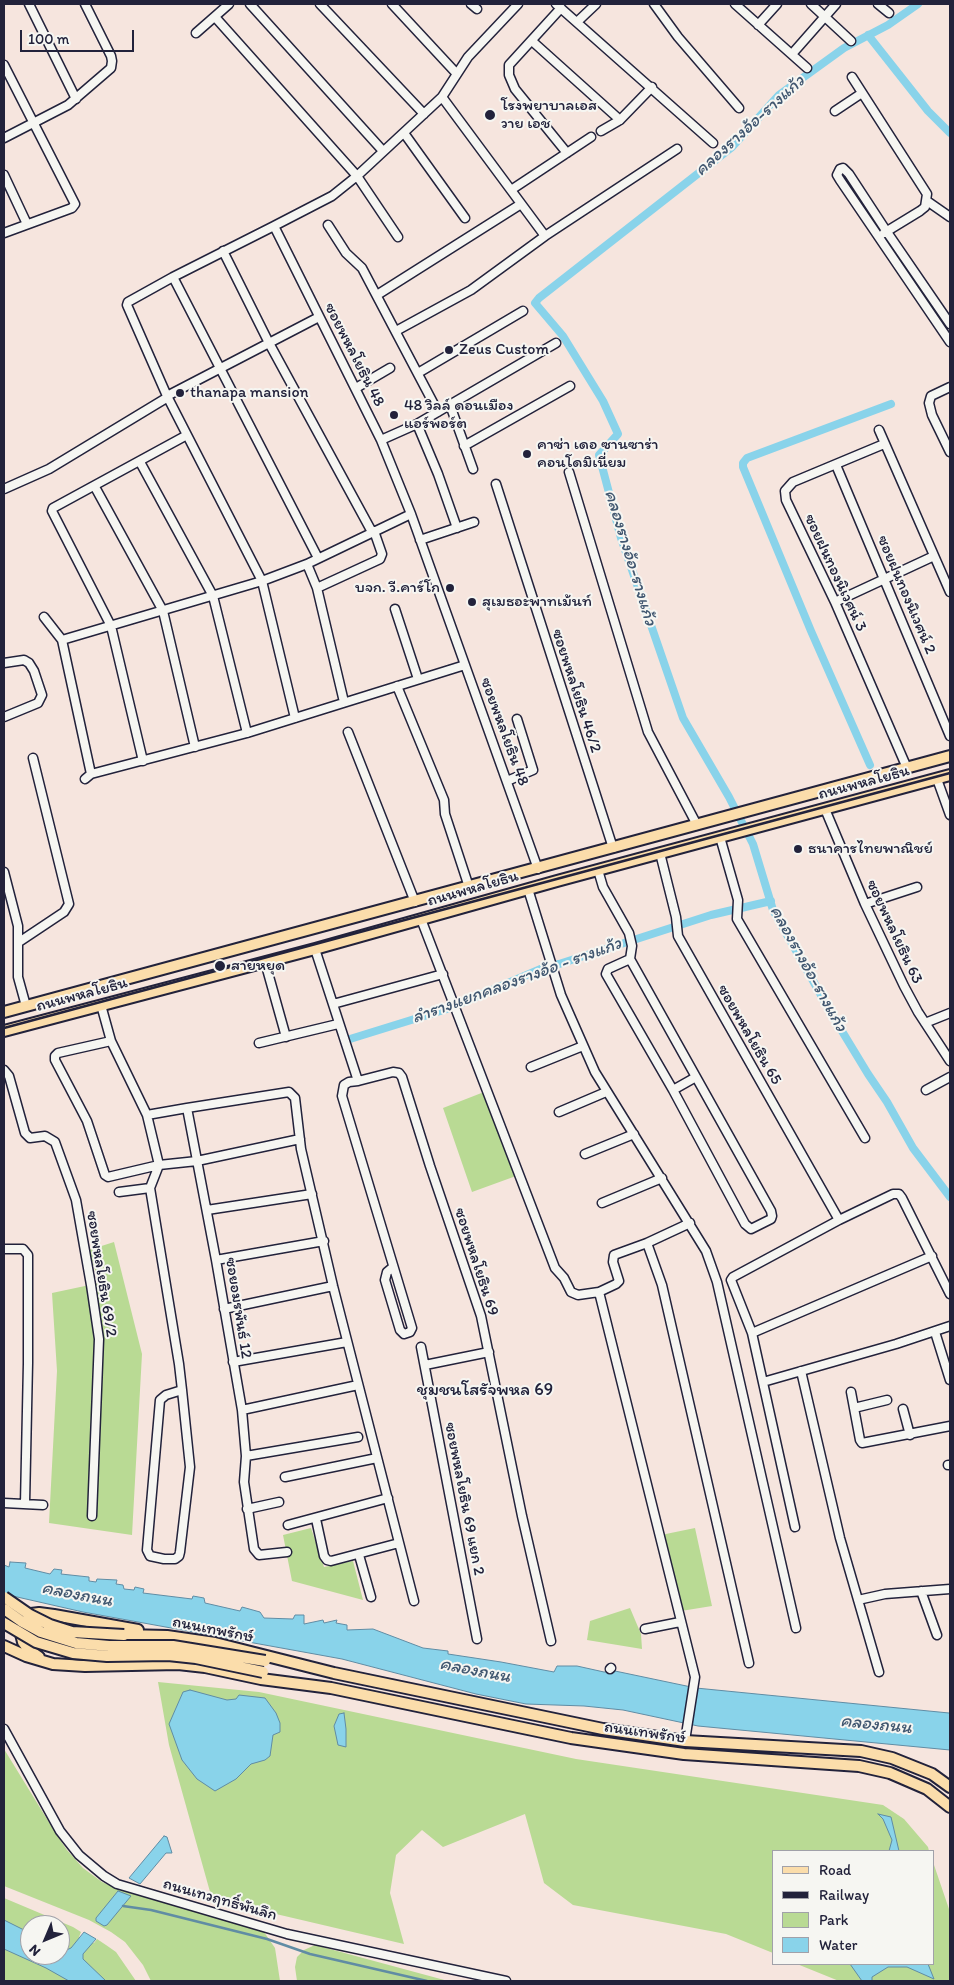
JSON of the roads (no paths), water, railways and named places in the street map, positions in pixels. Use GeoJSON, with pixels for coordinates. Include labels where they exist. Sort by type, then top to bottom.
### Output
{"type":"FeatureCollection","features":[{"type":"Feature","properties":{"kind":"main road","name":"ถนนพหลโยธิน"},"geometry":{"type":"LineString","coordinates":[[4,1012],[950,756]]}},
{"type":"Feature","properties":{"kind":"main road","name":"ถนนพหลโยธิน"},"geometry":{"type":"LineString","coordinates":[[4,1031],[315,949],[950,775]]}},
{"type":"Feature","properties":{"kind":"main road"},"geometry":{"type":"LineString","coordinates":[[878,776],[884,793]]}},
{"type":"Feature","properties":{"kind":"main road"},"geometry":{"type":"LineString","coordinates":[[867,779],[873,796]]}},
{"type":"Feature","properties":{"kind":"main road"},"geometry":{"type":"LineString","coordinates":[[532,888],[534,870]]}},
{"type":"Feature","properties":{"kind":"main road","name":"ถนนเทพรักษ์"},"geometry":{"type":"LineString","coordinates":[[4,1597],[30,1615],[50,1625],[72,1632],[167,1636],[215,1643],[334,1673],[603,1729],[685,1741],[861,1751],[892,1758],[932,1774],[950,1788]]}},
{"type":"Feature","properties":{"kind":"main road","name":"ถนนเทพรักษ์"},"geometry":{"type":"LineString","coordinates":[[4,1609],[40,1632],[76,1643],[109,1646],[174,1646],[264,1666],[331,1688]]}},
{"type":"Feature","properties":{"kind":"main road"},"geometry":{"type":"LineString","coordinates":[[53,1664],[37,1656],[23,1642],[20,1630],[25,1618],[31,1614],[54,1615],[167,1636]]}},
{"type":"Feature","properties":{"kind":"main road","name":"ถนนเทพรักษ์"},"geometry":{"type":"LineString","coordinates":[[4,1623],[36,1642],[72,1653],[107,1656],[168,1655],[334,1673]]}},
{"type":"Feature","properties":{"kind":"main road","name":"ถนนเทพรักษ์"},"geometry":{"type":"LineString","coordinates":[[4,1646],[26,1656],[53,1664],[85,1666],[178,1664],[204,1667],[261,1679],[331,1688],[571,1738],[618,1745],[684,1754],[859,1766],[890,1773],[927,1789],[950,1807]]}},
{"type":"Feature","properties":{"kind":"street"},"geometry":{"type":"LineString","coordinates":[[29,4],[76,99]]}},
{"type":"Feature","properties":{"kind":"street"},"geometry":{"type":"LineString","coordinates":[[4,138],[76,99],[106,74],[112,65],[111,56],[85,4]]}},
{"type":"Feature","properties":{"kind":"street"},"geometry":{"type":"LineString","coordinates":[[196,33],[229,4]]}},
{"type":"Feature","properties":{"kind":"street"},"geometry":{"type":"LineString","coordinates":[[250,4],[383,150]]}},
{"type":"Feature","properties":{"kind":"street"},"geometry":{"type":"LineString","coordinates":[[320,4],[424,114]]}},
{"type":"Feature","properties":{"kind":"street"},"geometry":{"type":"LineString","coordinates":[[392,4],[457,74]]}},
{"type":"Feature","properties":{"kind":"street"},"geometry":{"type":"LineString","coordinates":[[295,718],[262,581],[167,396],[127,305],[128,302],[173,277],[332,196],[357,176],[442,97],[468,56],[518,4]]}},
{"type":"Feature","properties":{"kind":"street"},"geometry":{"type":"LineString","coordinates":[[577,22],[596,4]]}},
{"type":"Feature","properties":{"kind":"street"},"geometry":{"type":"LineString","coordinates":[[654,4],[678,37],[739,108]]}},
{"type":"Feature","properties":{"kind":"street"},"geometry":{"type":"LineString","coordinates":[[758,25],[776,4]]}},
{"type":"Feature","properties":{"kind":"street"},"geometry":{"type":"LineString","coordinates":[[811,4],[851,40]]}},
{"type":"Feature","properties":{"kind":"street"},"geometry":{"type":"LineString","coordinates":[[792,54],[836,4]]}},
{"type":"Feature","properties":{"kind":"street"},"geometry":{"type":"LineString","coordinates":[[878,4],[889,14]]}},
{"type":"Feature","properties":{"kind":"street"},"geometry":{"type":"LineString","coordinates":[[738,5],[807,68]]}},
{"type":"Feature","properties":{"kind":"street"},"geometry":{"type":"LineString","coordinates":[[567,153],[516,89],[508,75],[509,65],[532,41],[559,6],[713,143]]}},
{"type":"Feature","properties":{"kind":"street"},"geometry":{"type":"LineString","coordinates":[[215,17],[357,176],[398,238]]}},
{"type":"Feature","properties":{"kind":"street"},"geometry":{"type":"LineString","coordinates":[[532,41],[620,120]]}},
{"type":"Feature","properties":{"kind":"street"},"geometry":{"type":"LineString","coordinates":[[4,65],[75,204],[72,208],[4,234]]}},
{"type":"Feature","properties":{"kind":"street"},"geometry":{"type":"LineString","coordinates":[[852,77],[927,194],[925,207],[878,236]]}},
{"type":"Feature","properties":{"kind":"street"},"geometry":{"type":"LineString","coordinates":[[601,131],[620,120],[652,87]]}},
{"type":"Feature","properties":{"kind":"street"},"geometry":{"type":"LineString","coordinates":[[835,112],[862,93]]}},
{"type":"Feature","properties":{"kind":"street"},"geometry":{"type":"LineString","coordinates":[[442,97],[545,236]]}},
{"type":"Feature","properties":{"kind":"street"},"geometry":{"type":"LineString","coordinates":[[404,133],[464,218]]}},
{"type":"Feature","properties":{"kind":"street"},"geometry":{"type":"LineString","coordinates":[[511,190],[591,137]]}},
{"type":"Feature","properties":{"kind":"street"},"geometry":{"type":"LineString","coordinates":[[396,332],[471,290],[545,236],[676,149]]}},
{"type":"Feature","properties":{"kind":"street"},"geometry":{"type":"LineString","coordinates":[[950,324],[886,232],[849,174],[843,168],[840,169],[837,175],[840,180],[950,342]]}},
{"type":"Feature","properties":{"kind":"street"},"geometry":{"type":"LineString","coordinates":[[4,175],[27,224]]}},
{"type":"Feature","properties":{"kind":"street"},"geometry":{"type":"LineString","coordinates":[[927,201],[950,218]]}},
{"type":"Feature","properties":{"kind":"street"},"geometry":{"type":"LineString","coordinates":[[377,295],[521,204]]}},
{"type":"Feature","properties":{"kind":"street"},"geometry":{"type":"LineString","coordinates":[[328,225],[346,253],[362,268],[438,412]]}},
{"type":"Feature","properties":{"kind":"street","name":"ซอยพหลโยธิน 48"},"geometry":{"type":"LineString","coordinates":[[274,226],[381,440],[411,514],[507,781],[534,870]]}},
{"type":"Feature","properties":{"kind":"street"},"geometry":{"type":"LineString","coordinates":[[223,251],[269,343],[373,532],[382,554],[380,559],[317,588]]}},
{"type":"Feature","properties":{"kind":"street"},"geometry":{"type":"LineString","coordinates":[[173,277],[318,558]]}},
{"type":"Feature","properties":{"kind":"street"},"geometry":{"type":"LineString","coordinates":[[920,298],[930,293]]}},
{"type":"Feature","properties":{"kind":"street"},"geometry":{"type":"LineString","coordinates":[[418,373],[523,311]]}},
{"type":"Feature","properties":{"kind":"street"},"geometry":{"type":"LineString","coordinates":[[4,489],[49,469],[167,396],[319,317]]}},
{"type":"Feature","properties":{"kind":"street"},"geometry":{"type":"LineString","coordinates":[[381,440],[417,424],[450,406],[556,343]]}},
{"type":"Feature","properties":{"kind":"street"},"geometry":{"type":"LineString","coordinates":[[356,388],[390,368]]}},
{"type":"Feature","properties":{"kind":"street"},"geometry":{"type":"LineString","coordinates":[[464,446],[570,386]]}},
{"type":"Feature","properties":{"kind":"street"},"geometry":{"type":"LineString","coordinates":[[950,387],[932,396],[929,403],[932,415],[950,452]]}},
{"type":"Feature","properties":{"kind":"street"},"geometry":{"type":"LineString","coordinates":[[450,406],[473,469]]}},
{"type":"Feature","properties":{"kind":"street"},"geometry":{"type":"LineString","coordinates":[[417,424],[438,474],[457,528]]}},
{"type":"Feature","properties":{"kind":"street"},"geometry":{"type":"LineString","coordinates":[[879,430],[950,592]]}},
{"type":"Feature","properties":{"kind":"street"},"geometry":{"type":"LineString","coordinates":[[143,761],[111,626],[52,511],[53,508],[187,436]]}},
{"type":"Feature","properties":{"kind":"street","name":"ซอยฝนทองนิเวศน์ 3"},"geometry":{"type":"LineString","coordinates":[[884,444],[793,482],[785,491],[786,500],[835,602],[906,768]]}},
{"type":"Feature","properties":{"kind":"street"},"geometry":{"type":"LineString","coordinates":[[140,462],[213,596],[247,733]]}},
{"type":"Feature","properties":{"kind":"street","name":"ซอยฝนทองนิเวศน์ 2"},"geometry":{"type":"LineString","coordinates":[[836,465],[946,722],[950,736]]}},
{"type":"Feature","properties":{"kind":"street"},"geometry":{"type":"LineString","coordinates":[[569,472],[648,732],[697,825]]}},
{"type":"Feature","properties":{"kind":"street","name":"ซอยพหลโยธิน 46/2"},"geometry":{"type":"LineString","coordinates":[[496,484],[613,848]]}},
{"type":"Feature","properties":{"kind":"street"},"geometry":{"type":"LineString","coordinates":[[95,487],[163,611],[195,747]]}},
{"type":"Feature","properties":{"kind":"street"},"geometry":{"type":"LineString","coordinates":[[62,640],[262,581],[307,564],[411,514]]}},
{"type":"Feature","properties":{"kind":"street"},"geometry":{"type":"LineString","coordinates":[[420,540],[474,522]]}},
{"type":"Feature","properties":{"kind":"street"},"geometry":{"type":"LineString","coordinates":[[835,602],[934,556]]}},
{"type":"Feature","properties":{"kind":"street"},"geometry":{"type":"LineString","coordinates":[[307,564],[317,588],[344,702]]}},
{"type":"Feature","properties":{"kind":"street"},"geometry":{"type":"LineString","coordinates":[[395,608],[418,679]]}},
{"type":"Feature","properties":{"kind":"street"},"geometry":{"type":"LineString","coordinates":[[44,617],[62,640],[88,777],[247,733],[465,665]]}},
{"type":"Feature","properties":{"kind":"street"},"geometry":{"type":"LineString","coordinates":[[4,663],[24,660],[29,663],[34,671],[42,695],[38,703],[4,717]]}},
{"type":"Feature","properties":{"kind":"street"},"geometry":{"type":"LineString","coordinates":[[397,686],[444,800],[445,814],[469,887]]}},
{"type":"Feature","properties":{"kind":"street"},"geometry":{"type":"LineString","coordinates":[[507,781],[534,770],[516,719]]}},
{"type":"Feature","properties":{"kind":"street"},"geometry":{"type":"LineString","coordinates":[[348,732],[415,902]]}},
{"type":"Feature","properties":{"kind":"street"},"geometry":{"type":"LineString","coordinates":[[19,942],[64,912],[69,904],[33,758]]}},
{"type":"Feature","properties":{"kind":"street"},"geometry":{"type":"LineString","coordinates":[[937,778],[950,815]]}},
{"type":"Feature","properties":{"kind":"street","name":"ซอยพหลโยธิน 63"},"geometry":{"type":"LineString","coordinates":[[825,809],[865,904],[904,986],[950,1061]]}},
{"type":"Feature","properties":{"kind":"street"},"geometry":{"type":"LineString","coordinates":[[720,837],[738,900],[737,919],[865,1138]]}},
{"type":"Feature","properties":{"kind":"street","name":"ซอยพหลโยธิน 65"},"geometry":{"type":"LineString","coordinates":[[660,853],[676,917],[678,936],[838,1220]]}},
{"type":"Feature","properties":{"kind":"street"},"geometry":{"type":"LineString","coordinates":[[598,870],[603,886],[629,934],[632,946],[630,958],[771,1211],[771,1219],[751,1229],[745,1224],[673,1090],[606,974],[608,969],[630,958]]}},
{"type":"Feature","properties":{"kind":"street"},"geometry":{"type":"LineString","coordinates":[[4,872],[18,926],[18,976],[26,1006]]}},
{"type":"Feature","properties":{"kind":"street"},"geometry":{"type":"LineString","coordinates":[[865,904],[918,887]]}},
{"type":"Feature","properties":{"kind":"street"},"geometry":{"type":"LineString","coordinates":[[532,888],[549,958],[561,995],[595,1072],[706,1251],[717,1282],[796,1628]]}},
{"type":"Feature","properties":{"kind":"street"},"geometry":{"type":"LineString","coordinates":[[421,919],[555,1268],[574,1294],[599,1292],[616,1284],[619,1280],[613,1262],[614,1255],[647,1243],[690,1223]]}},
{"type":"Feature","properties":{"kind":"street"},"geometry":{"type":"LineString","coordinates":[[315,949],[358,1081],[349,1082],[344,1085],[342,1096],[412,1328],[410,1332],[404,1334],[400,1330],[385,1280],[387,1272],[393,1267]]}},
{"type":"Feature","properties":{"kind":"street"},"geometry":{"type":"LineString","coordinates":[[265,962],[286,1037]]}},
{"type":"Feature","properties":{"kind":"street"},"geometry":{"type":"LineString","coordinates":[[332,1004],[443,974]]}},
{"type":"Feature","properties":{"kind":"street"},"geometry":{"type":"LineString","coordinates":[[101,1004],[111,1041],[147,1115],[159,1165],[150,1188],[182,1390],[190,1467],[179,1556],[175,1559],[164,1559],[150,1556],[147,1550],[160,1400],[166,1395],[182,1390]]}},
{"type":"Feature","properties":{"kind":"street"},"geometry":{"type":"LineString","coordinates":[[925,1023],[950,1013]]}},
{"type":"Feature","properties":{"kind":"street"},"geometry":{"type":"LineString","coordinates":[[259,1043],[338,1024]]}},
{"type":"Feature","properties":{"kind":"street"},"geometry":{"type":"LineString","coordinates":[[111,1041],[58,1053],[55,1056],[87,1121],[105,1175],[108,1177],[159,1165],[197,1160],[300,1139]]}},
{"type":"Feature","properties":{"kind":"street"},"geometry":{"type":"LineString","coordinates":[[531,1067],[583,1046]]}},
{"type":"Feature","properties":{"kind":"street","name":"ซอยพหลโยธิน 69/2"},"geometry":{"type":"LineString","coordinates":[[4,1070],[9,1076],[25,1133],[30,1138],[45,1136],[55,1142],[76,1200],[99,1339],[92,1516]]}},
{"type":"Feature","properties":{"kind":"street","name":"ซอยพหลโยธิน 69"},"geometry":{"type":"LineString","coordinates":[[358,1081],[393,1072],[399,1073],[402,1077],[481,1316],[522,1516],[551,1641]]}},
{"type":"Feature","properties":{"kind":"street"},"geometry":{"type":"LineString","coordinates":[[673,1090],[696,1077]]}},
{"type":"Feature","properties":{"kind":"street"},"geometry":{"type":"LineString","coordinates":[[926,1090],[950,1077]]}},
{"type":"Feature","properties":{"kind":"street"},"geometry":{"type":"LineString","coordinates":[[147,1115],[289,1092],[294,1098],[300,1139],[333,1286],[414,1601]]}},
{"type":"Feature","properties":{"kind":"street"},"geometry":{"type":"LineString","coordinates":[[559,1112],[606,1092]]}},
{"type":"Feature","properties":{"kind":"street","name":"ซอยอมรพันธ์ 12"},"geometry":{"type":"LineString","coordinates":[[187,1108],[242,1410],[246,1456],[244,1482],[255,1553],[259,1556],[287,1552]]}},
{"type":"Feature","properties":{"kind":"street"},"geometry":{"type":"LineString","coordinates":[[585,1154],[634,1134]]}},
{"type":"Feature","properties":{"kind":"street"},"geometry":{"type":"LineString","coordinates":[[602,1204],[662,1178]]}},
{"type":"Feature","properties":{"kind":"street"},"geometry":{"type":"LineString","coordinates":[[119,1192],[150,1188]]}},
{"type":"Feature","properties":{"kind":"street"},"geometry":{"type":"LineString","coordinates":[[207,1210],[312,1194]]}},
{"type":"Feature","properties":{"kind":"street"},"geometry":{"type":"LineString","coordinates":[[795,1527],[752,1333],[731,1280],[733,1277],[838,1220],[893,1194],[899,1194],[950,1294]]}},
{"type":"Feature","properties":{"kind":"street"},"geometry":{"type":"LineString","coordinates":[[216,1260],[324,1241]]}},
{"type":"Feature","properties":{"kind":"street"},"geometry":{"type":"LineString","coordinates":[[647,1243],[662,1285],[749,1663]]}},
{"type":"Feature","properties":{"kind":"street"},"geometry":{"type":"LineString","coordinates":[[4,1249],[23,1249],[28,1255],[25,1504]]}},
{"type":"Feature","properties":{"kind":"street"},"geometry":{"type":"LineString","coordinates":[[752,1333],[932,1256]]}},
{"type":"Feature","properties":{"kind":"street"},"geometry":{"type":"LineString","coordinates":[[224,1309],[333,1286]]}},
{"type":"Feature","properties":{"kind":"street"},"geometry":{"type":"LineString","coordinates":[[599,1292],[695,1677],[685,1741]]}},
{"type":"Feature","properties":{"kind":"street"},"geometry":{"type":"LineString","coordinates":[[763,1382],[950,1326]]}},
{"type":"Feature","properties":{"kind":"street"},"geometry":{"type":"LineString","coordinates":[[935,1332],[949,1368],[950,1380]]}},
{"type":"Feature","properties":{"kind":"street"},"geometry":{"type":"LineString","coordinates":[[233,1362],[347,1342]]}},
{"type":"Feature","properties":{"kind":"street","name":"ซอยพหลโยธิน 69 แยก 2"},"geometry":{"type":"LineString","coordinates":[[421,1347],[477,1639]]}},
{"type":"Feature","properties":{"kind":"street"},"geometry":{"type":"LineString","coordinates":[[425,1365],[488,1352]]}},
{"type":"Feature","properties":{"kind":"street"},"geometry":{"type":"LineString","coordinates":[[801,1371],[840,1538],[879,1672]]}},
{"type":"Feature","properties":{"kind":"street"},"geometry":{"type":"LineString","coordinates":[[242,1410],[358,1385]]}},
{"type":"Feature","properties":{"kind":"street"},"geometry":{"type":"LineString","coordinates":[[851,1392],[862,1443],[950,1426]]}},
{"type":"Feature","properties":{"kind":"street"},"geometry":{"type":"LineString","coordinates":[[854,1408],[887,1400]]}},
{"type":"Feature","properties":{"kind":"street"},"geometry":{"type":"LineString","coordinates":[[903,1409],[910,1435]]}},
{"type":"Feature","properties":{"kind":"street"},"geometry":{"type":"LineString","coordinates":[[246,1456],[358,1437]]}},
{"type":"Feature","properties":{"kind":"street"},"geometry":{"type":"LineString","coordinates":[[285,1477],[377,1458]]}},
{"type":"Feature","properties":{"kind":"street"},"geometry":{"type":"LineString","coordinates":[[288,1525],[316,1519],[388,1498]]}},
{"type":"Feature","properties":{"kind":"street"},"geometry":{"type":"LineString","coordinates":[[247,1509],[279,1502]]}},
{"type":"Feature","properties":{"kind":"street"},"geometry":{"type":"LineString","coordinates":[[4,1503],[43,1505]]}},
{"type":"Feature","properties":{"kind":"street"},"geometry":{"type":"LineString","coordinates":[[316,1519],[324,1556],[327,1560],[331,1561],[359,1555],[399,1543]]}},
{"type":"Feature","properties":{"kind":"street"},"geometry":{"type":"LineString","coordinates":[[359,1555],[370,1597]]}},
{"type":"Feature","properties":{"kind":"street"},"geometry":{"type":"LineString","coordinates":[[858,1600],[885,1594],[950,1589]]}},
{"type":"Feature","properties":{"kind":"street"},"geometry":{"type":"LineString","coordinates":[[921,1591],[937,1635]]}},
{"type":"Feature","properties":{"kind":"street"},"geometry":{"type":"LineString","coordinates":[[645,1629],[680,1622]]}},
{"type":"Feature","properties":{"kind":"street","name":"ถนนเทวฤทธิ์พันลึก"},"geometry":{"type":"LineString","coordinates":[[4,1730],[60,1831],[79,1855],[104,1876],[123,1886],[287,1934],[506,1981]]}},
{"type":"Feature","properties":{"kind":"water","name":"คลองถนน"},"geometry":{"type":"Polygon","coordinates":[[[10,1562],[26,1563],[25,1568],[50,1574],[54,1569],[62,1570],[61,1574],[89,1577],[89,1581],[96,1582],[97,1579],[117,1580],[116,1584],[123,1585],[124,1589],[134,1590],[135,1587],[144,1589],[143,1593],[192,1599],[193,1596],[204,1598],[205,1603],[240,1611],[242,1607],[260,1612],[264,1618],[293,1619],[295,1615],[304,1615],[304,1624],[323,1620],[324,1623],[337,1620],[336,1623],[347,1625],[347,1630],[373,1629],[423,1648],[448,1651],[448,1654],[554,1672],[557,1666],[577,1666],[604,1672],[615,1671],[696,1688],[949,1713],[950,1750],[698,1726],[623,1710],[584,1706],[526,1704],[476,1694],[342,1659],[83,1612],[4,1594],[4,1565],[9,1567],[10,1562]]]}},
{"type":"Feature","properties":{"kind":"water"},"geometry":{"type":"Polygon","coordinates":[[[190,1690],[227,1700],[236,1699],[239,1695],[265,1698],[276,1713],[280,1723],[280,1732],[273,1735],[270,1756],[265,1760],[251,1764],[236,1779],[215,1791],[197,1779],[182,1760],[169,1724],[183,1692],[190,1690]]]}},
{"type":"Feature","properties":{"kind":"water"},"geometry":{"type":"Polygon","coordinates":[[[344,1713],[346,1747],[338,1745],[334,1726],[339,1714],[344,1713]]]}},
{"type":"Feature","properties":{"kind":"water"},"geometry":{"type":"Polygon","coordinates":[[[878,1814],[891,1817],[899,1850],[889,1850],[892,1840],[883,1819],[878,1814]]]}},
{"type":"Feature","properties":{"kind":"water"},"geometry":{"type":"Polygon","coordinates":[[[164,1836],[167,1837],[172,1853],[166,1853],[140,1884],[129,1878],[164,1836]]]}},
{"type":"Feature","properties":{"kind":"water"},"geometry":{"type":"Polygon","coordinates":[[[118,1891],[131,1896],[107,1925],[104,1926],[96,1921],[96,1918],[118,1891]]]}},
{"type":"Feature","properties":{"kind":"water"},"geometry":{"type":"Polygon","coordinates":[[[4,1920],[20,1928],[20,1956],[4,1949],[4,1920]]]}},
{"type":"Feature","properties":{"kind":"water"},"geometry":{"type":"Polygon","coordinates":[[[84,1932],[96,1939],[83,1954],[83,1959],[106,1981],[69,1981],[39,1965],[70,1965],[70,1948],[84,1932]]]}},
{"type":"Feature","properties":{"kind":"water"},"geometry":{"type":"Polygon","coordinates":[[[851,1965],[928,1965],[934,1979],[907,1967],[888,1967],[872,1977],[872,1981],[862,1981],[851,1965]]]}},
{"type":"Feature","properties":{"kind":"waterway","name":"คลองรางอ้อ-รางแก้ว"},"geometry":{"type":"LineString","coordinates":[[918,4],[888,25],[844,48],[779,95],[732,147],[535,303],[563,336],[603,401],[618,434],[599,455],[621,538],[683,718],[729,797],[753,844],[773,910],[834,1018],[887,1102],[913,1148],[950,1197]]}},
{"type":"Feature","properties":{"kind":"waterway"},"geometry":{"type":"LineString","coordinates":[[868,35],[928,111],[950,133]]}},
{"type":"Feature","properties":{"kind":"waterway"},"geometry":{"type":"LineString","coordinates":[[870,765],[811,631],[743,467],[743,463],[747,458],[891,404]]}},
{"type":"Feature","properties":{"kind":"waterway","name":"ลำรางแยกคลองรางอ้อ - รางแก้ว"},"geometry":{"type":"LineString","coordinates":[[350,1039],[450,1008],[543,968],[711,915],[771,901]]}},
{"type":"Feature","properties":{"kind":"waterway"},"geometry":{"type":"LineString","coordinates":[[123,1906],[151,1910],[267,1939],[310,1954],[427,1981]]}},
{"type":"Feature","properties":{"kind":"railway"},"geometry":{"type":"LineString","coordinates":[[4,1028],[950,773]]}},
{"type":"Feature","properties":{"kind":"place","name":"โรงพยาบาลเอส วาย เอช"},"geometry":{"type":"Point","coordinates":[490,115]}},
{"type":"Feature","properties":{"kind":"place","name":"Zeus Custom"},"geometry":{"type":"Point","coordinates":[449,350]}},
{"type":"Feature","properties":{"kind":"place","name":"thanapa mansion"},"geometry":{"type":"Point","coordinates":[180,393]}},
{"type":"Feature","properties":{"kind":"place","name":"48 วิลล์ ดอนเมือง แอร์พอร์ต"},"geometry":{"type":"Point","coordinates":[394,415]}},
{"type":"Feature","properties":{"kind":"place","name":"คาซ่า เดอ ซานซาร่า คอนโดมิเนี่ยม"},"geometry":{"type":"Point","coordinates":[527,454]}},
{"type":"Feature","properties":{"kind":"place","name":"บจก. วี.คาร์โก"},"geometry":{"type":"Point","coordinates":[450,588]}},
{"type":"Feature","properties":{"kind":"place","name":"สุเมธอะพาทเม้นท์"},"geometry":{"type":"Point","coordinates":[472,602]}},
{"type":"Feature","properties":{"kind":"place","name":"ธนาคารไทยพาณิชย์"},"geometry":{"type":"Point","coordinates":[798,849]}},
{"type":"Feature","properties":{"kind":"place","name":"สายหยุด"},"geometry":{"type":"Point","coordinates":[220,966]}},
{"type":"Feature","properties":{"kind":"district","name":"ชุมชนโสรัจพหล 69"},"geometry":{"type":"Point","coordinates":[485,1390]}}]}
